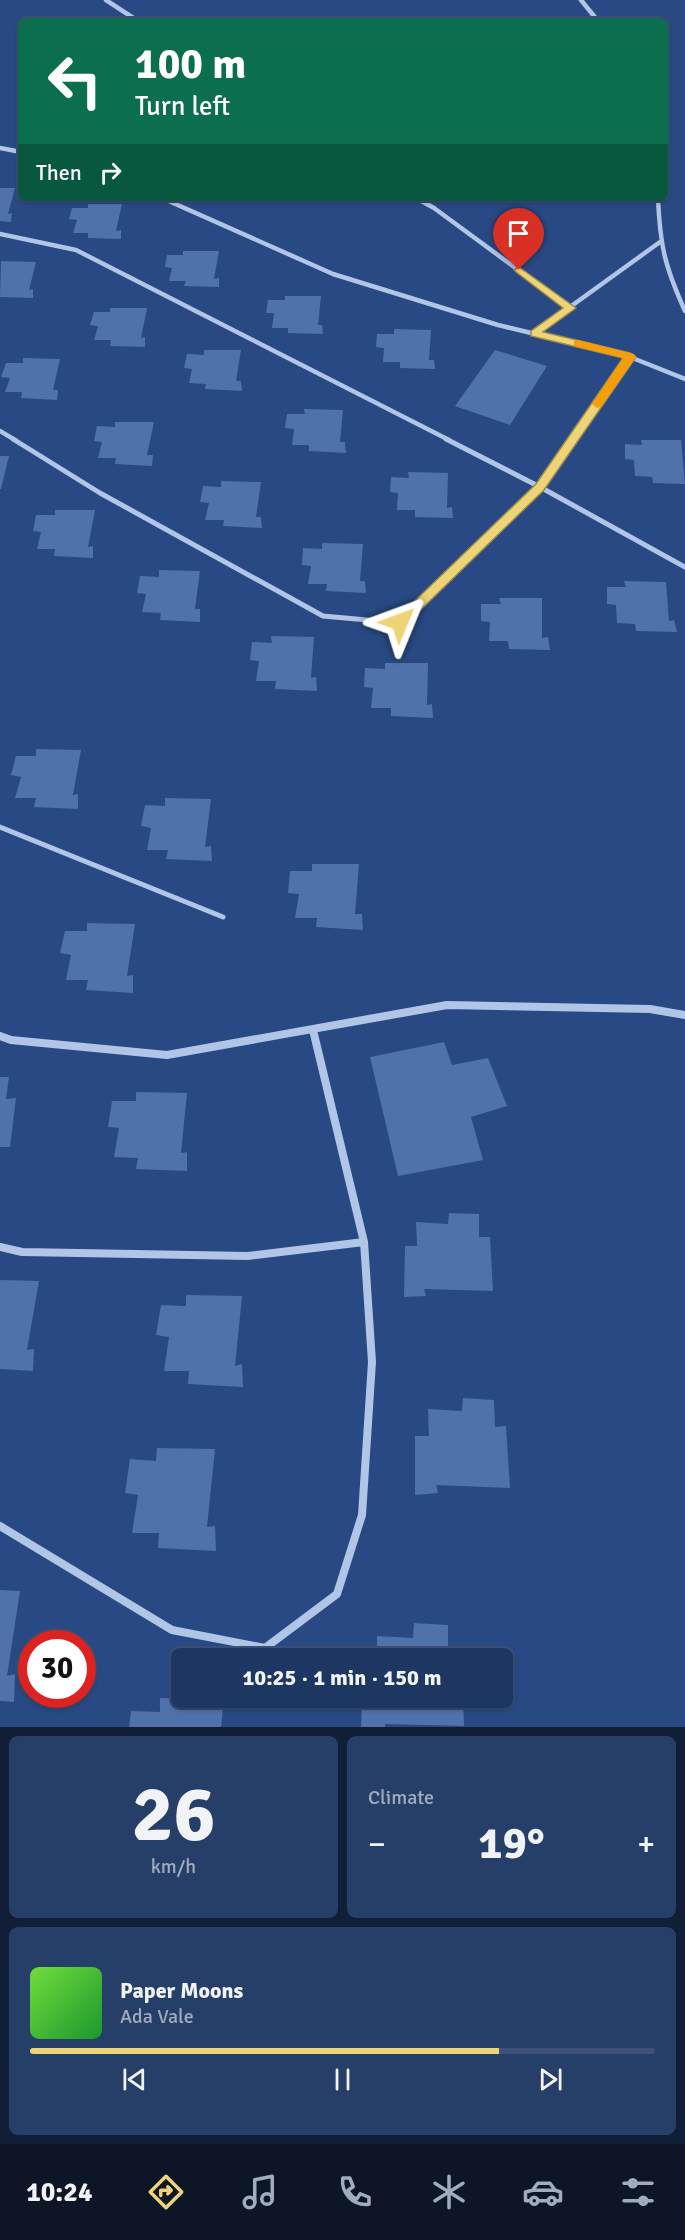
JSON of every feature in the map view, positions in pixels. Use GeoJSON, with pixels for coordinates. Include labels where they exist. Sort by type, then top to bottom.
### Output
{"type":"FeatureCollection","features":[{"type":"Feature","properties":{"kind":"street"},"geometry":{"type":"LineString","coordinates":[[106,0],[133,18]]}},
{"type":"Feature","properties":{"kind":"street"},"geometry":{"type":"LineString","coordinates":[[581,0],[596,18]]}},
{"type":"Feature","properties":{"kind":"street"},"geometry":{"type":"LineString","coordinates":[[0,148],[18,151]]}},
{"type":"Feature","properties":{"kind":"street"},"geometry":{"type":"LineString","coordinates":[[169,201],[333,274],[498,325],[630,357],[685,379]]}},
{"type":"Feature","properties":{"kind":"street"},"geometry":{"type":"LineString","coordinates":[[421,201],[570,308]]}},
{"type":"Feature","properties":{"kind":"street"},"geometry":{"type":"LineString","coordinates":[[658,201],[660,242],[669,276],[685,311]]}},
{"type":"Feature","properties":{"kind":"street"},"geometry":{"type":"LineString","coordinates":[[0,234],[76,250],[540,487],[685,567]]}},
{"type":"Feature","properties":{"kind":"street"},"geometry":{"type":"LineString","coordinates":[[534,333],[660,242]]}},
{"type":"Feature","properties":{"kind":"street"},"geometry":{"type":"LineString","coordinates":[[0,431],[100,493],[323,616],[400,622],[540,487],[630,357]]}},
{"type":"Feature","properties":{"kind":"street"},"geometry":{"type":"LineString","coordinates":[[0,827],[222,918]]}},
{"type":"Feature","properties":{"kind":"street"},"geometry":{"type":"LineString","coordinates":[[0,1036],[11,1040],[167,1054],[447,1005],[650,1009],[685,1015]]}},
{"type":"Feature","properties":{"kind":"street"},"geometry":{"type":"LineString","coordinates":[[0,1526],[172,1630],[265,1648],[337,1594],[362,1515],[372,1362],[363,1242],[313,1030]]}},
{"type":"Feature","properties":{"kind":"street"},"geometry":{"type":"LineString","coordinates":[[0,1247],[22,1252],[248,1256],[363,1242]]}},
{"type":"Feature","properties":{"kind":"building"},"geometry":{"type":"Polygon","coordinates":[[[0,188],[15,188],[8,214],[12,213],[11,222],[0,221],[0,188]]]}},
{"type":"Feature","properties":{"kind":"building"},"geometry":{"type":"Polygon","coordinates":[[[88,204],[122,204],[116,231],[121,230],[121,239],[88,238],[88,233],[73,233],[77,220],[69,219],[72,208],[88,208],[88,204]]]}},
{"type":"Feature","properties":{"kind":"building"},"geometry":{"type":"Polygon","coordinates":[[[183,251],[219,251],[214,279],[219,278],[219,287],[184,286],[186,281],[169,281],[172,268],[165,267],[167,255],[183,255],[183,251]]]}},
{"type":"Feature","properties":{"kind":"building"},"geometry":{"type":"Polygon","coordinates":[[[1,261],[36,262],[29,290],[33,289],[33,298],[0,297],[1,261]]]}},
{"type":"Feature","properties":{"kind":"building"},"geometry":{"type":"Polygon","coordinates":[[[285,296],[321,296],[318,325],[322,325],[323,334],[288,333],[288,328],[272,328],[274,313],[266,313],[268,300],[285,300],[285,296]]]}},
{"type":"Feature","properties":{"kind":"building"},"geometry":{"type":"Polygon","coordinates":[[[110,308],[147,308],[141,338],[145,337],[145,347],[110,346],[111,340],[94,340],[98,326],[90,325],[94,312],[110,312],[110,308]]]}},
{"type":"Feature","properties":{"kind":"building"},"geometry":{"type":"Polygon","coordinates":[[[394,329],[431,330],[429,360],[434,360],[435,369],[400,368],[400,362],[383,362],[384,348],[376,347],[377,334],[394,334],[394,329]]]}},
{"type":"Feature","properties":{"kind":"building"},"geometry":{"type":"Polygon","coordinates":[[[204,350],[241,350],[236,381],[241,381],[242,391],[205,389],[206,384],[189,383],[192,369],[184,368],[187,354],[204,355],[204,350]]]}},
{"type":"Feature","properties":{"kind":"building"},"geometry":{"type":"Polygon","coordinates":[[[495,350],[547,366],[510,425],[455,406],[495,350]]]}},
{"type":"Feature","properties":{"kind":"building"},"geometry":{"type":"Polygon","coordinates":[[[23,358],[60,359],[53,390],[58,390],[57,400],[21,398],[22,392],[5,392],[10,378],[1,377],[6,363],[23,363],[23,358]]]}},
{"type":"Feature","properties":{"kind":"building"},"geometry":{"type":"Polygon","coordinates":[[[304,409],[343,410],[340,442],[345,442],[346,453],[309,451],[309,445],[292,445],[294,429],[285,428],[287,414],[305,414],[304,409]]]}},
{"type":"Feature","properties":{"kind":"building"},"geometry":{"type":"Polygon","coordinates":[[[115,422],[154,422],[147,455],[153,455],[152,466],[115,464],[116,458],[98,458],[102,442],[94,441],[97,426],[115,427],[115,422]]]}},
{"type":"Feature","properties":{"kind":"building"},"geometry":{"type":"Polygon","coordinates":[[[641,440],[681,440],[685,484],[653,483],[652,477],[635,476],[634,460],[625,459],[625,444],[642,445],[641,440]]]}},
{"type":"Feature","properties":{"kind":"building"},"geometry":{"type":"Polygon","coordinates":[[[0,456],[9,456],[1,489],[0,489],[0,456]]]}},
{"type":"Feature","properties":{"kind":"building"},"geometry":{"type":"Polygon","coordinates":[[[408,472],[448,473],[447,508],[452,507],[453,518],[415,517],[415,510],[397,510],[398,493],[390,492],[391,477],[409,478],[408,472]]]}},
{"type":"Feature","properties":{"kind":"building"},"geometry":{"type":"Polygon","coordinates":[[[221,481],[261,482],[256,517],[261,517],[262,528],[223,526],[224,520],[205,520],[209,503],[200,502],[203,486],[221,487],[221,481]]]}},
{"type":"Feature","properties":{"kind":"building"},"geometry":{"type":"Polygon","coordinates":[[[55,510],[95,510],[88,547],[93,546],[93,558],[54,556],[55,549],[37,549],[41,532],[33,531],[36,515],[55,515],[55,510]]]}},
{"type":"Feature","properties":{"kind":"building"},"geometry":{"type":"Polygon","coordinates":[[[322,543],[363,544],[360,581],[365,581],[366,593],[326,591],[327,584],[308,584],[311,566],[302,565],[303,548],[322,549],[322,543]]]}},
{"type":"Feature","properties":{"kind":"building"},"geometry":{"type":"Polygon","coordinates":[[[159,570],[200,571],[195,609],[200,609],[200,622],[160,620],[161,613],[142,612],[146,594],[137,593],[140,576],[159,577],[159,570]]]}},
{"type":"Feature","properties":{"kind":"building"},"geometry":{"type":"Polygon","coordinates":[[[624,581],[666,582],[669,621],[674,620],[677,632],[636,631],[635,624],[617,623],[616,605],[607,604],[607,587],[626,587],[624,581]]]}},
{"type":"Feature","properties":{"kind":"building"},"geometry":{"type":"Polygon","coordinates":[[[499,598],[542,598],[542,638],[548,637],[550,650],[509,649],[508,641],[489,641],[490,622],[481,621],[481,604],[501,604],[499,598]]]}},
{"type":"Feature","properties":{"kind":"building"},"geometry":{"type":"Polygon","coordinates":[[[271,636],[314,637],[311,678],[316,677],[317,691],[275,689],[276,681],[256,681],[259,661],[250,660],[252,642],[272,643],[271,636]]]}},
{"type":"Feature","properties":{"kind":"building"},"geometry":{"type":"Polygon","coordinates":[[[385,663],[428,663],[427,705],[432,704],[433,718],[391,716],[391,708],[371,708],[373,688],[364,687],[365,668],[385,669],[385,663]]]}},
{"type":"Feature","properties":{"kind":"building"},"geometry":{"type":"Polygon","coordinates":[[[36,749],[81,750],[73,795],[78,794],[78,809],[34,807],[36,798],[15,798],[21,777],[11,775],[16,756],[36,756],[36,749]]]}},
{"type":"Feature","properties":{"kind":"building"},"geometry":{"type":"Polygon","coordinates":[[[165,798],[211,799],[205,847],[211,846],[212,861],[166,859],[168,850],[147,850],[151,828],[141,826],[145,805],[165,806],[165,798]]]}},
{"type":"Feature","properties":{"kind":"building"},"geometry":{"type":"Polygon","coordinates":[[[312,864],[359,864],[355,914],[362,914],[363,930],[316,927],[317,918],[295,918],[299,894],[288,893],[290,871],[312,871],[312,864]]]}},
{"type":"Feature","properties":{"kind":"building"},"geometry":{"type":"Polygon","coordinates":[[[87,923],[135,924],[127,976],[133,975],[133,993],[86,990],[88,980],[66,980],[71,955],[60,953],[65,931],[87,931],[87,923]]]}},
{"type":"Feature","properties":{"kind":"building"},"geometry":{"type":"Polygon","coordinates":[[[444,1042],[452,1065],[488,1058],[507,1106],[471,1117],[483,1160],[398,1176],[370,1057],[444,1042]]]}},
{"type":"Feature","properties":{"kind":"building"},"geometry":{"type":"Polygon","coordinates":[[[0,1077],[9,1077],[6,1099],[16,1098],[10,1147],[0,1147],[0,1077]]]}},
{"type":"Feature","properties":{"kind":"building"},"geometry":{"type":"Polygon","coordinates":[[[136,1092],[187,1093],[181,1153],[187,1152],[187,1171],[136,1169],[138,1158],[114,1157],[119,1128],[108,1127],[112,1101],[136,1101],[136,1092]]]}},
{"type":"Feature","properties":{"kind":"building"},"geometry":{"type":"Polygon","coordinates":[[[449,1213],[479,1214],[479,1237],[490,1237],[493,1291],[424,1289],[426,1296],[404,1297],[405,1246],[417,1246],[416,1222],[448,1224],[449,1213]]]}},
{"type":"Feature","properties":{"kind":"building"},"geometry":{"type":"Polygon","coordinates":[[[0,1280],[39,1281],[27,1350],[34,1349],[33,1371],[0,1369],[0,1280]]]}},
{"type":"Feature","properties":{"kind":"building"},"geometry":{"type":"Polygon","coordinates":[[[186,1295],[242,1296],[235,1366],[242,1364],[243,1387],[188,1384],[189,1371],[164,1371],[169,1337],[156,1335],[161,1305],[186,1306],[186,1295]]]}},
{"type":"Feature","properties":{"kind":"building"},"geometry":{"type":"Polygon","coordinates":[[[463,1398],[494,1400],[495,1427],[506,1426],[510,1488],[436,1485],[438,1493],[415,1495],[415,1436],[429,1436],[428,1409],[462,1411],[463,1398]]]}},
{"type":"Feature","properties":{"kind":"building"},"geometry":{"type":"Polygon","coordinates":[[[157,1448],[215,1449],[207,1527],[215,1526],[216,1551],[158,1548],[159,1533],[132,1533],[138,1495],[125,1493],[130,1459],[156,1461],[157,1448]]]}},
{"type":"Feature","properties":{"kind":"building"},"geometry":{"type":"Polygon","coordinates":[[[0,1590],[20,1591],[7,1676],[15,1674],[14,1702],[0,1701],[0,1590]]]}},
{"type":"Feature","properties":{"kind":"building"},"geometry":{"type":"Polygon","coordinates":[[[414,1623],[448,1625],[448,1648],[377,1648],[377,1636],[413,1638],[414,1623]]]}},
{"type":"Feature","properties":{"kind":"building"},"geometry":{"type":"Polygon","coordinates":[[[160,1698],[171,1698],[171,1708],[223,1708],[221,1727],[129,1727],[131,1711],[160,1712],[160,1698]]]}},
{"type":"Feature","properties":{"kind":"building"},"geometry":{"type":"Polygon","coordinates":[[[362,1708],[463,1708],[464,1726],[385,1724],[385,1727],[361,1727],[362,1708]]]}},
{"type":"Feature","properties":{"kind":"slow traffic"},"geometry":{"type":"LineString","coordinates":[[578,344],[630,357],[597,404]]}},
{"type":"Feature","properties":{"kind":"route"},"geometry":{"type":"LineString","coordinates":[[400,622],[540,487],[630,357],[534,333],[570,308],[519,270]]}}]}
